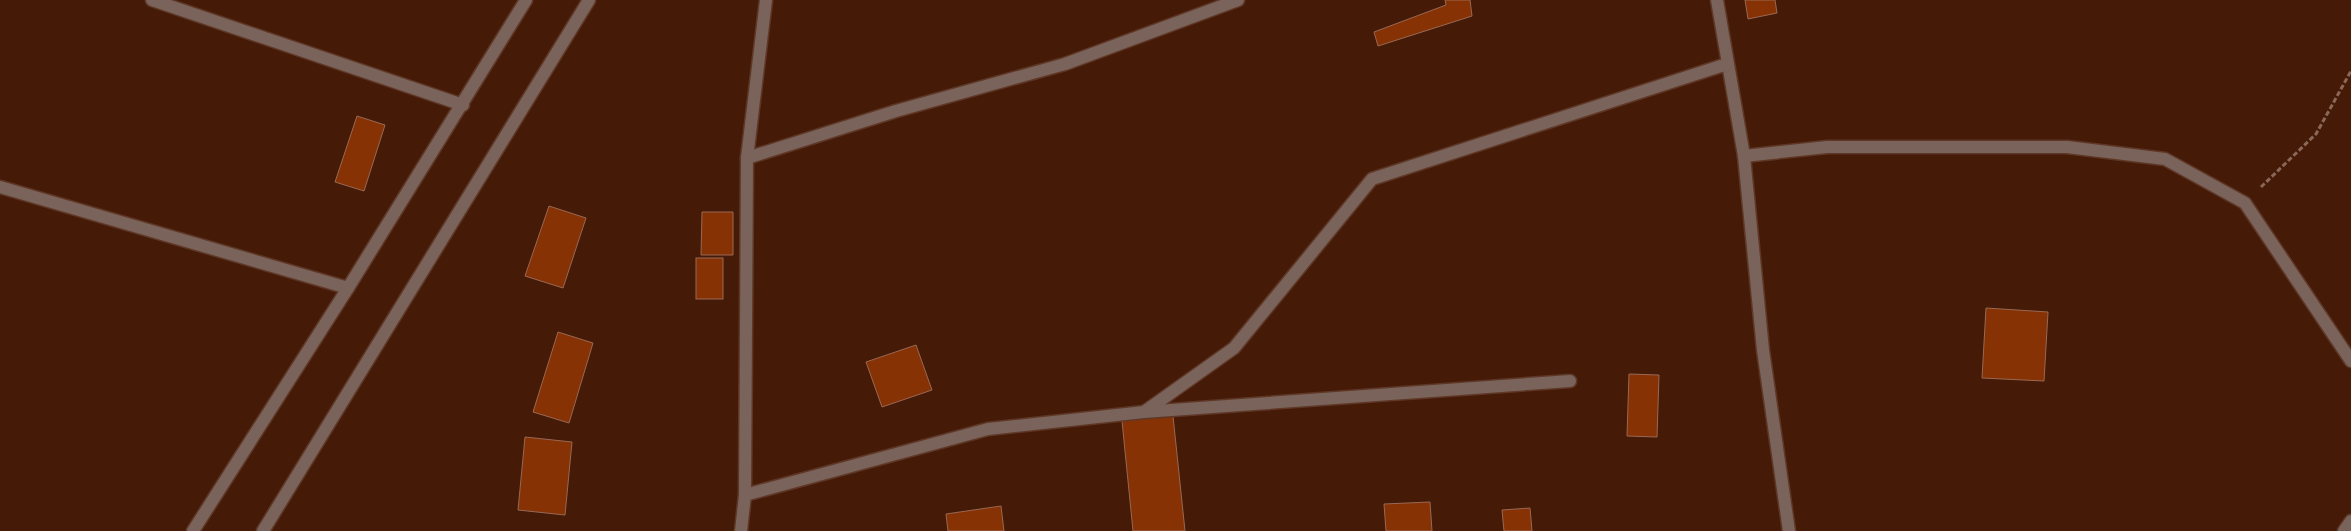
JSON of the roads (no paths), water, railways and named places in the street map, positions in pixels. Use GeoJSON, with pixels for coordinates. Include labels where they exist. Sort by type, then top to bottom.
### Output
{"type":"FeatureCollection","features":[{"type":"Feature","properties":{"kind":"street"},"geometry":{"type":"LineString","coordinates":[[152,0],[463,105]]}},
{"type":"Feature","properties":{"kind":"street"},"geometry":{"type":"LineString","coordinates":[[193,531],[463,105],[526,0]]}},
{"type":"Feature","properties":{"kind":"street"},"geometry":{"type":"LineString","coordinates":[[263,531],[589,0]]}},
{"type":"Feature","properties":{"kind":"street"},"geometry":{"type":"LineString","coordinates":[[741,531],[745,494],[747,158],[766,0]]}},
{"type":"Feature","properties":{"kind":"street"},"geometry":{"type":"LineString","coordinates":[[747,158],[896,111],[1065,64],[1238,0]]}},
{"type":"Feature","properties":{"kind":"street"},"geometry":{"type":"LineString","coordinates":[[1717,0],[1744,156],[1763,350],[1789,531]]}},
{"type":"Feature","properties":{"kind":"street"},"geometry":{"type":"LineString","coordinates":[[1144,412],[1234,348],[1372,179],[1727,64]]}},
{"type":"Feature","properties":{"kind":"street"},"geometry":{"type":"LineString","coordinates":[[1744,156],[1827,148],[2067,147],[2165,159],[2245,203],[2351,361]]}},
{"type":"Feature","properties":{"kind":"street"},"geometry":{"type":"LineString","coordinates":[[0,187],[348,288]]}},
{"type":"Feature","properties":{"kind":"street"},"geometry":{"type":"LineString","coordinates":[[745,494],[988,429],[1144,412],[1570,381]]}},
{"type":"Feature","properties":{"kind":"street"},"geometry":{"type":"LineString","coordinates":[[2344,531],[2351,521]]}}]}
